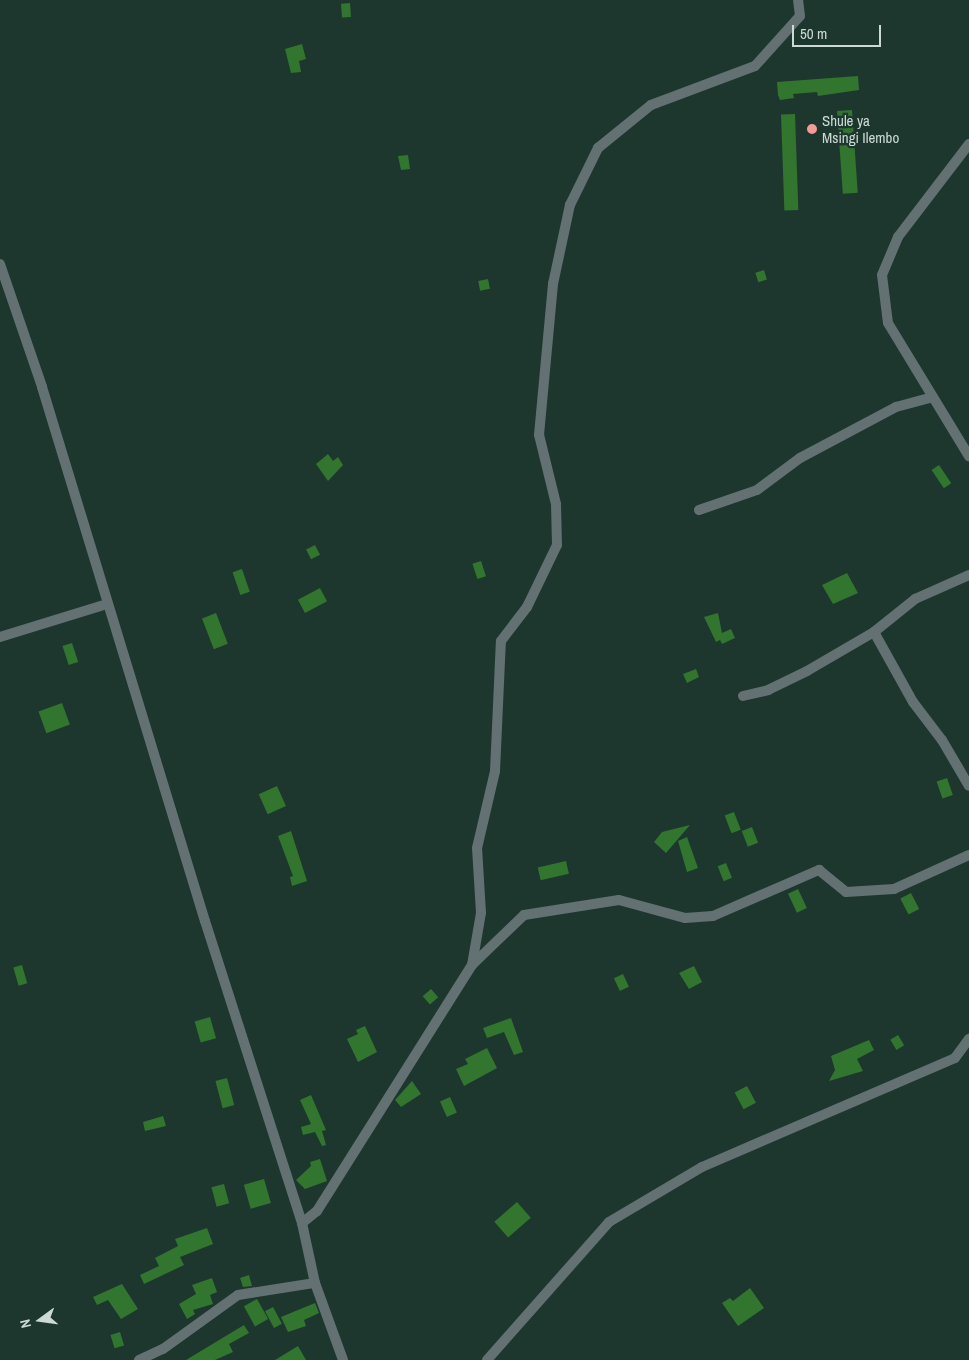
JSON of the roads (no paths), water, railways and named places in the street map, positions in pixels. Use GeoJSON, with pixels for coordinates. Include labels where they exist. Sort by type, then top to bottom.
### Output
{"type":"FeatureCollection","features":[{"type":"Feature","properties":{"kind":"street"},"geometry":{"type":"LineString","coordinates":[[472,965],[481,913],[477,848],[496,771],[501,641],[526,607],[556,544],[556,504],[539,435],[553,284],[570,205],[598,148],[652,105],[755,66],[800,16],[798,0]]}},
{"type":"Feature","properties":{"kind":"street"},"geometry":{"type":"LineString","coordinates":[[969,144],[898,236],[882,275],[888,323],[969,456]]}},
{"type":"Feature","properties":{"kind":"street"},"geometry":{"type":"LineString","coordinates":[[0,264],[42,387],[107,604],[302,1223],[315,1283],[343,1360]]}},
{"type":"Feature","properties":{"kind":"street"},"geometry":{"type":"LineString","coordinates":[[699,510],[757,490],[800,458],[896,407],[933,398]]}},
{"type":"Feature","properties":{"kind":"street"},"geometry":{"type":"LineString","coordinates":[[743,696],[768,690],[807,671],[874,632],[915,599],[969,575]]}},
{"type":"Feature","properties":{"kind":"street"},"geometry":{"type":"LineString","coordinates":[[0,637],[107,604]]}},
{"type":"Feature","properties":{"kind":"street"},"geometry":{"type":"LineString","coordinates":[[874,632],[914,702],[942,740],[969,786]]}},
{"type":"Feature","properties":{"kind":"street"},"geometry":{"type":"LineString","coordinates":[[302,1223],[317,1211],[472,965],[524,915],[620,900],[685,918],[713,916],[819,870],[846,892],[894,889],[969,855]]}},
{"type":"Feature","properties":{"kind":"street"},"geometry":{"type":"LineString","coordinates":[[488,1360],[609,1222],[702,1167],[955,1058],[969,1040]]}},
{"type":"Feature","properties":{"kind":"street"},"geometry":{"type":"LineString","coordinates":[[139,1360],[164,1349],[238,1294],[315,1283]]}},
{"type":"Feature","properties":{"kind":"place","name":"Shule ya Msingi Ilembo"},"geometry":{"type":"Point","coordinates":[812,129]}}]}
